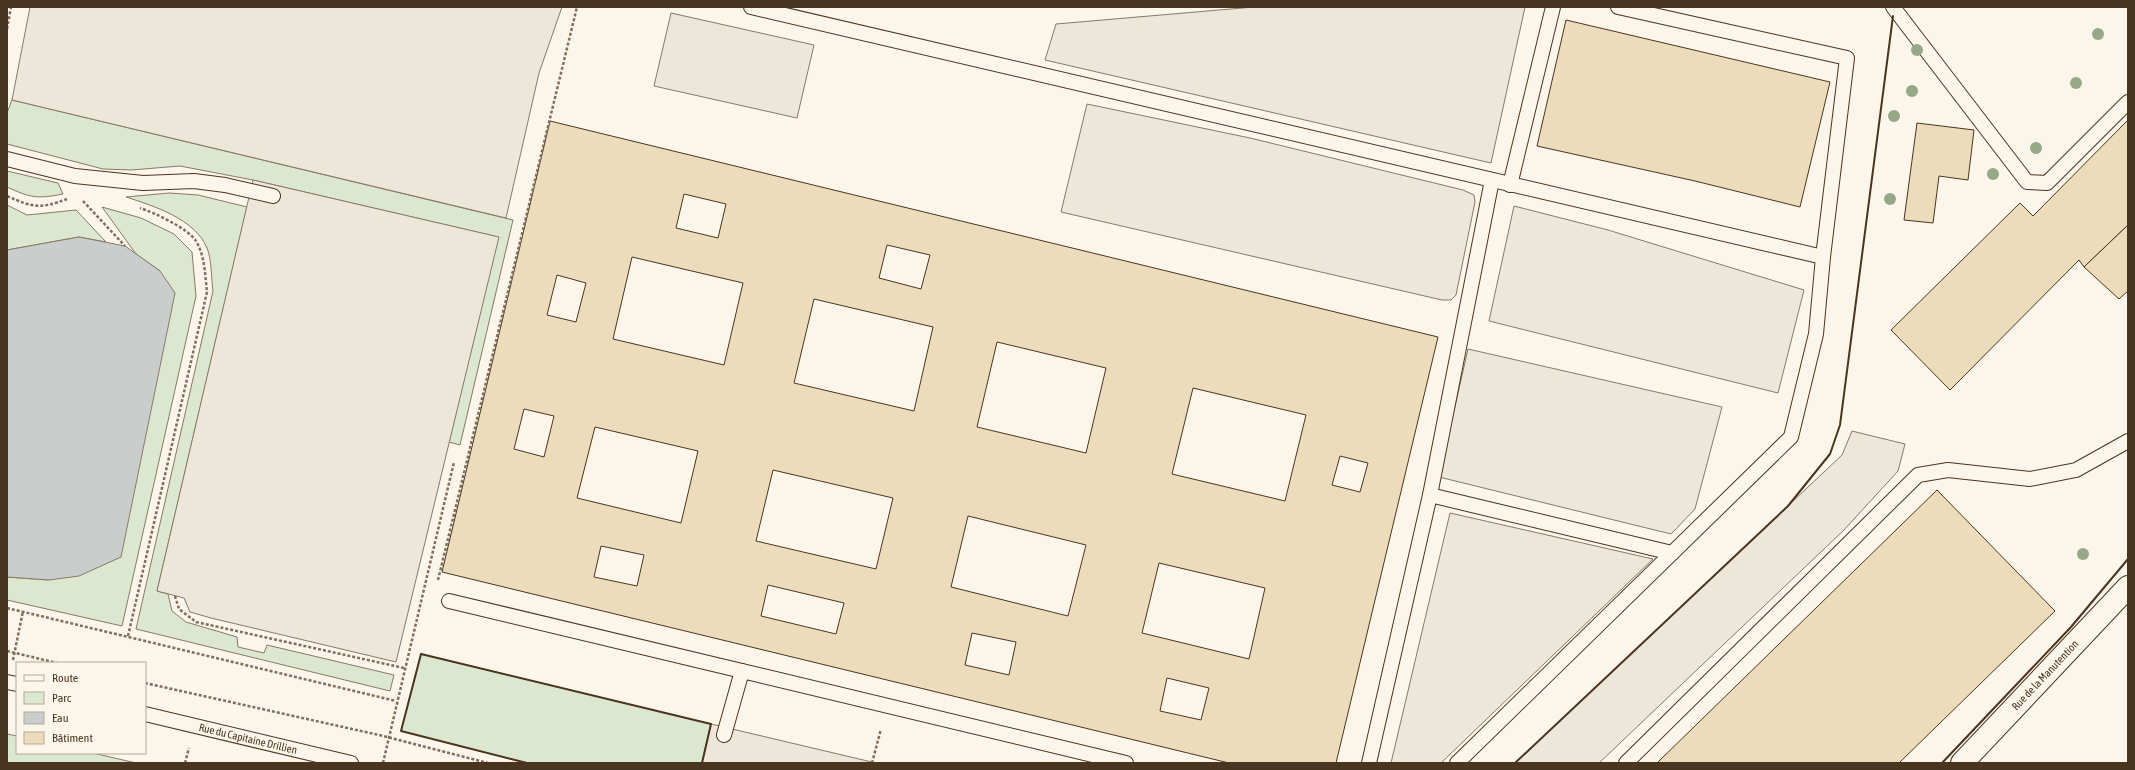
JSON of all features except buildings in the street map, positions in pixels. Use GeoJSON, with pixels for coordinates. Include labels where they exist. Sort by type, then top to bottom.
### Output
{"type":"FeatureCollection","features":[{"type":"Feature","properties":{"kind":"street","name":"Rue de la Manutention"},"geometry":{"type":"LineString","coordinates":[[1962,763],[2128,587]]}},
{"type":"Feature","properties":{"kind":"lane"},"geometry":{"type":"LineString","coordinates":[[751,7],[1823,257]]}},
{"type":"Feature","properties":{"kind":"lane"},"geometry":{"type":"LineString","coordinates":[[1510,184],[1553,7]]}},
{"type":"Feature","properties":{"kind":"lane"},"geometry":{"type":"LineString","coordinates":[[1457,763],[1791,437],[1816,334],[1823,257],[1847,58],[1618,7]]}},
{"type":"Feature","properties":{"kind":"lane"},"geometry":{"type":"LineString","coordinates":[[1893,7],[2028,182],[2047,183],[2128,102]]}},
{"type":"Feature","properties":{"kind":"lane"},"geometry":{"type":"LineString","coordinates":[[7,159],[75,176],[143,183],[194,181],[225,185],[272,196]]}},
{"type":"Feature","properties":{"kind":"lane"},"geometry":{"type":"LineString","coordinates":[[1369,763],[1430,495],[1492,180]]}},
{"type":"Feature","properties":{"kind":"lane"},"geometry":{"type":"LineString","coordinates":[[1626,763],[1918,475],[1948,470],[2030,479],[2076,470],[2128,440]]}},
{"type":"Feature","properties":{"kind":"lane"},"geometry":{"type":"LineString","coordinates":[[1430,495],[1672,553]]}},
{"type":"Feature","properties":{"kind":"lane"},"geometry":{"type":"LineString","coordinates":[[450,601],[1126,763]]}},
{"type":"Feature","properties":{"kind":"lane"},"geometry":{"type":"LineString","coordinates":[[724,735],[742,671]]}},
{"type":"Feature","properties":{"kind":"lane","name":"Rue du Capitaine Drillien"},"geometry":{"type":"LineString","coordinates":[[146,714],[351,763]]}},
{"type":"Feature","properties":{"kind":"path"},"geometry":{"type":"LineString","coordinates":[[7,29],[11,7]]}},
{"type":"Feature","properties":{"kind":"path"},"geometry":{"type":"LineString","coordinates":[[438,582],[577,7]]}},
{"type":"Feature","properties":{"kind":"path"},"geometry":{"type":"LineString","coordinates":[[75,176],[79,196],[125,246]]}},
{"type":"Feature","properties":{"kind":"path"},"geometry":{"type":"LineString","coordinates":[[7,196],[22,203],[44,207],[79,196]]}},
{"type":"Feature","properties":{"kind":"path"},"geometry":{"type":"LineString","coordinates":[[128,636],[207,292],[203,259],[195,239],[150,211],[136,207]]}},
{"type":"Feature","properties":{"kind":"path"},"geometry":{"type":"LineString","coordinates":[[383,763],[396,701],[454,462]]}},
{"type":"Feature","properties":{"kind":"path"},"geometry":{"type":"LineString","coordinates":[[175,596],[179,609],[196,622],[404,668]]}},
{"type":"Feature","properties":{"kind":"path"},"geometry":{"type":"LineString","coordinates":[[7,608],[396,701]]}},
{"type":"Feature","properties":{"kind":"path"},"geometry":{"type":"LineString","coordinates":[[15,653],[23,611]]}},
{"type":"Feature","properties":{"kind":"path"},"geometry":{"type":"LineString","coordinates":[[7,652],[53,662]]}},
{"type":"Feature","properties":{"kind":"path"},"geometry":{"type":"LineString","coordinates":[[146,683],[389,738],[488,763]]}},
{"type":"Feature","properties":{"kind":"green space"},"geometry":{"type":"Polygon","coordinates":[[[12,100],[513,220],[460,445],[449,442],[498,237],[253,180],[180,166],[131,170],[103,169],[7,144],[7,113],[12,100]]]}},
{"type":"Feature","properties":{"kind":"green space"},"geometry":{"type":"Polygon","coordinates":[[[7,171],[58,183],[63,194],[40,197],[15,191],[7,187],[7,171]]]}},
{"type":"Feature","properties":{"kind":"green space"},"geometry":{"type":"Polygon","coordinates":[[[169,193],[198,195],[247,207],[157,591],[168,594],[172,611],[186,622],[237,637],[238,647],[264,653],[267,645],[394,675],[390,691],[136,629],[213,291],[209,253],[201,238],[193,229],[183,221],[161,209],[126,197],[169,193]]]}},
{"type":"Feature","properties":{"kind":"green space"},"geometry":{"type":"Polygon","coordinates":[[[7,205],[27,215],[76,210],[106,242],[79,237],[7,250],[7,205]]]}},
{"type":"Feature","properties":{"kind":"green space"},"geometry":{"type":"Polygon","coordinates":[[[102,207],[141,218],[174,234],[192,252],[196,296],[122,626],[7,600],[7,577],[49,580],[160,271],[136,254],[102,207]]]}},
{"type":"Feature","properties":{"kind":"green space"},"geometry":{"type":"Polygon","coordinates":[[[421,654],[711,724],[702,763],[527,763],[401,731],[421,654]]]}},
{"type":"Feature","properties":{"kind":"green space"},"geometry":{"type":"Polygon","coordinates":[[[7,734],[16,736],[16,754],[97,754],[136,763],[7,763],[7,734]]]}},
{"type":"Feature","properties":{"kind":"shaded area"},"geometry":{"type":"Polygon","coordinates":[[[30,7],[562,7],[539,73],[506,218],[12,100],[30,7]]]}},
{"type":"Feature","properties":{"kind":"shaded area"},"geometry":{"type":"Polygon","coordinates":[[[1254,7],[1525,7],[1491,163],[1045,60],[1056,24],[1254,7]]]}},
{"type":"Feature","properties":{"kind":"shaded area"},"geometry":{"type":"Polygon","coordinates":[[[671,13],[814,45],[797,118],[654,86],[671,13]]]}},
{"type":"Feature","properties":{"kind":"shaded area"},"geometry":{"type":"Polygon","coordinates":[[[1087,104],[1250,138],[1463,190],[1474,195],[1475,202],[1456,295],[1451,300],[1442,300],[1061,212],[1087,104]]]}},
{"type":"Feature","properties":{"kind":"shaded area"},"geometry":{"type":"Polygon","coordinates":[[[253,180],[499,237],[396,662],[190,612],[184,598],[157,591],[253,180]]]}},
{"type":"Feature","properties":{"kind":"shaded area"},"geometry":{"type":"Polygon","coordinates":[[[1514,206],[1608,230],[1804,290],[1778,393],[1489,321],[1514,206]]]}},
{"type":"Feature","properties":{"kind":"shaded area"},"geometry":{"type":"Polygon","coordinates":[[[1468,349],[1722,407],[1695,509],[1671,534],[1439,477],[1468,349]]]}},
{"type":"Feature","properties":{"kind":"shaded area"},"geometry":{"type":"Polygon","coordinates":[[[1852,431],[1905,444],[1898,471],[1844,530],[1599,763],[1515,763],[1842,455],[1852,431]]]}},
{"type":"Feature","properties":{"kind":"shaded area"},"geometry":{"type":"Polygon","coordinates":[[[1450,513],[1653,559],[1441,763],[1391,763],[1450,513]]]}},
{"type":"Feature","properties":{"kind":"shaded area"},"geometry":{"type":"Polygon","coordinates":[[[711,724],[876,763],[702,763],[711,724]]]}},
{"type":"Feature","properties":{"kind":"water"},"geometry":{"type":"Polygon","coordinates":[[[79,237],[125,246],[160,271],[175,293],[121,557],[79,576],[49,580],[7,577],[7,250],[79,237]]]}},
{"type":"Feature","properties":{"kind":"wall"},"geometry":{"type":"LineString","coordinates":[[1515,763],[1788,506],[1830,454],[1840,425],[1893,16]]}},
{"type":"Feature","properties":{"kind":"wall"},"geometry":{"type":"LineString","coordinates":[[1942,763],[2071,627],[2128,559]]}},
{"type":"Feature","properties":{"kind":"wall"},"geometry":{"type":"LineString","coordinates":[[421,654],[711,724],[702,763]]}},
{"type":"Feature","properties":{"kind":"wall"},"geometry":{"type":"LineString","coordinates":[[421,654],[401,731],[527,763]]}}]}
